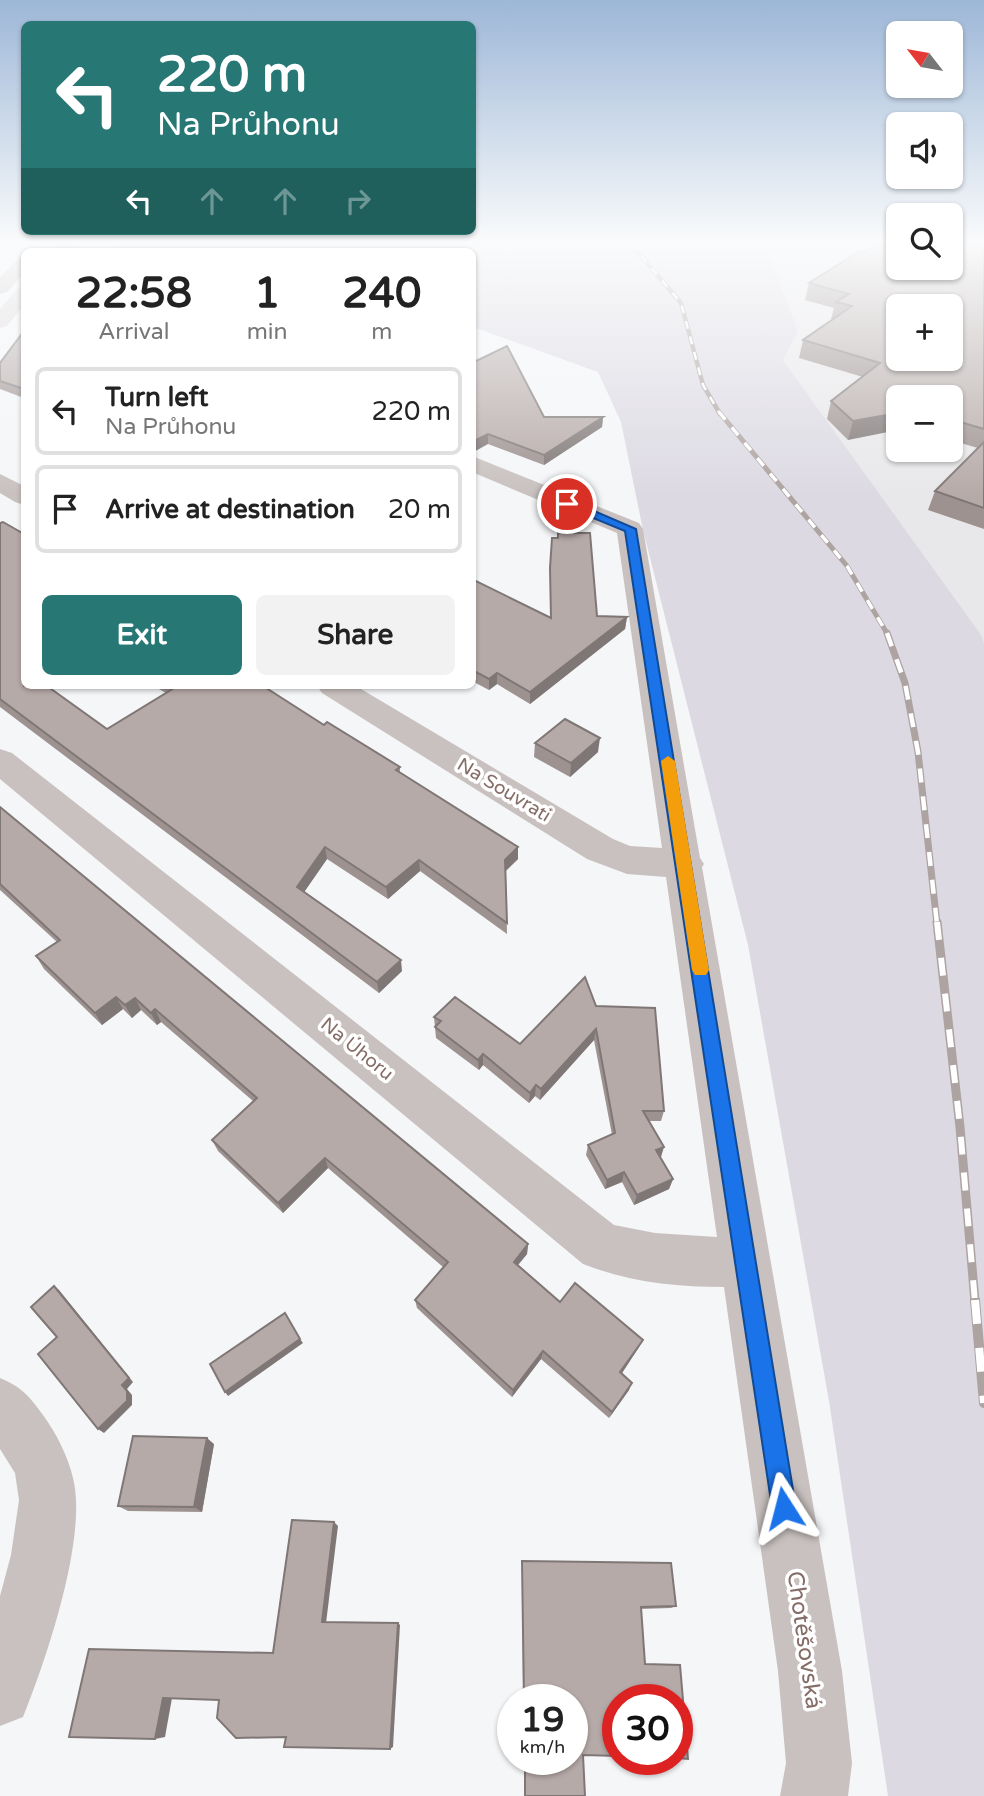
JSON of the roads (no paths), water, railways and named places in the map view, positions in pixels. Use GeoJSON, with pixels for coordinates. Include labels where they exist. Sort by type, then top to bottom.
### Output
{"type":"FeatureCollection","features":[{"type":"Feature","properties":{"kind":"street","name":"Chotěšovská"},"geometry":{"type":"LineString","coordinates":[[476,465],[630,529],[685,864],[744,1262],[810,1671],[819,1763],[814,1796]]}},
{"type":"Feature","properties":{"kind":"street"},"geometry":{"type":"LineString","coordinates":[[0,482],[21,495]]}},
{"type":"Feature","properties":{"kind":"street","name":"Na Souvrati"},"geometry":{"type":"LineString","coordinates":[[338,689],[600,849],[627,860],[685,864]]}},
{"type":"Feature","properties":{"kind":"street","name":"Na Úhoru"},"geometry":{"type":"LineString","coordinates":[[0,761],[601,1246],[632,1256],[668,1262],[744,1262]]}},
{"type":"Feature","properties":{"kind":"street"},"geometry":{"type":"LineString","coordinates":[[0,1405],[37,1455],[46,1480],[47,1508],[42,1551],[0,1694]]}},
{"type":"Feature","properties":{"kind":"railway"},"geometry":{"type":"LineString","coordinates":[[688,328],[703,385],[720,414]]}},
{"type":"Feature","properties":{"kind":"railway"},"geometry":{"type":"LineString","coordinates":[[719,412],[847,566],[887,634]]}},
{"type":"Feature","properties":{"kind":"railway"},"geometry":{"type":"LineString","coordinates":[[887,634],[905,683],[918,752],[937,924]]}},
{"type":"Feature","properties":{"kind":"railway"},"geometry":{"type":"LineString","coordinates":[[937,922],[960,1127],[975,1302]]}},
{"type":"Feature","properties":{"kind":"railway"},"geometry":{"type":"LineString","coordinates":[[975,1300],[984,1403]]}}]}
